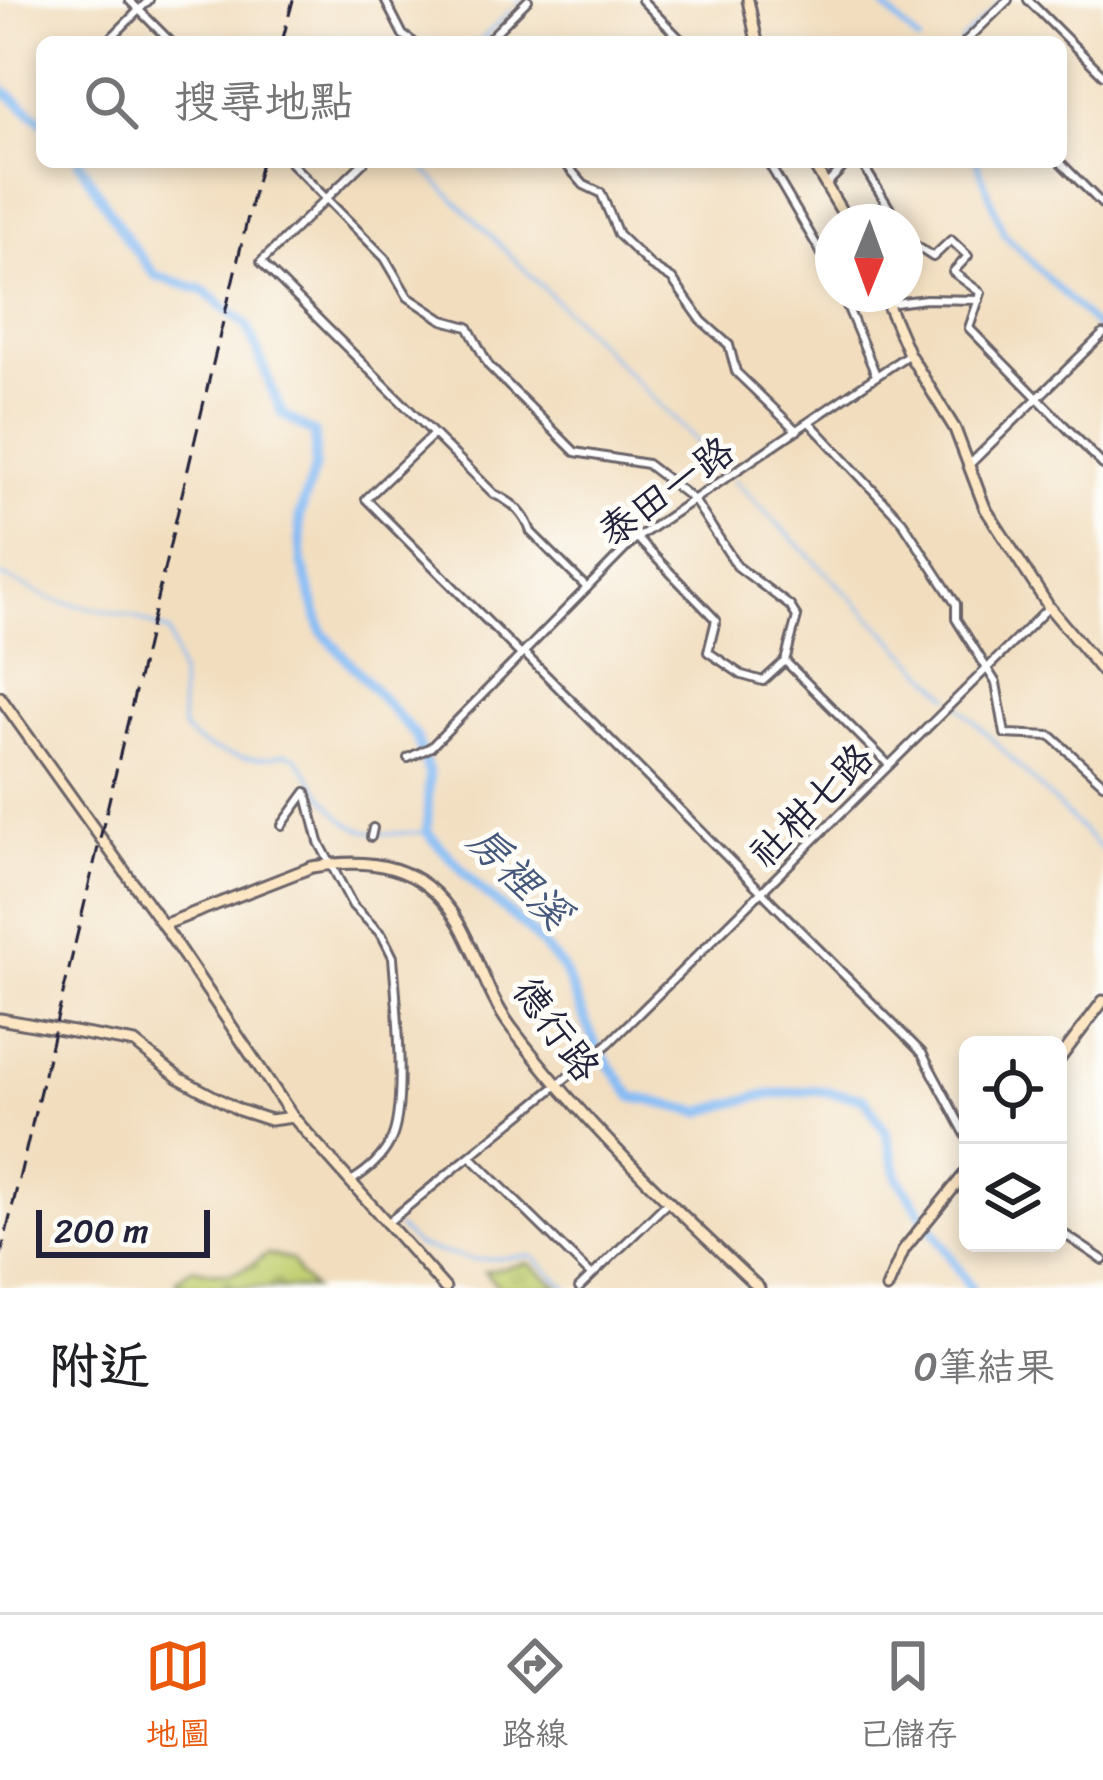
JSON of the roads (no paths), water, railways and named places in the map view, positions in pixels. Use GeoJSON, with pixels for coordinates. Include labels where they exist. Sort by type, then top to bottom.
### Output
{"type":"FeatureCollection","features":[{"type":"Feature","properties":{"kind":"street"},"geometry":{"type":"LineString","coordinates":[[129,0],[165,36]]}},
{"type":"Feature","properties":{"kind":"street"},"geometry":{"type":"LineString","coordinates":[[113,36],[149,0]]}},
{"type":"Feature","properties":{"kind":"street"},"geometry":{"type":"LineString","coordinates":[[386,0],[404,36]]}},
{"type":"Feature","properties":{"kind":"street"},"geometry":{"type":"LineString","coordinates":[[492,36],[528,0]]}},
{"type":"Feature","properties":{"kind":"street"},"geometry":{"type":"LineString","coordinates":[[642,0],[677,36]]}},
{"type":"Feature","properties":{"kind":"street"},"geometry":{"type":"LineString","coordinates":[[748,0],[756,36]]}},
{"type":"Feature","properties":{"kind":"street"},"geometry":{"type":"LineString","coordinates":[[970,36],[1008,0]]}},
{"type":"Feature","properties":{"kind":"street"},"geometry":{"type":"LineString","coordinates":[[1028,0],[1064,36]]}},
{"type":"Feature","properties":{"kind":"street"},"geometry":{"type":"LineString","coordinates":[[1067,39],[1103,75]]}},
{"type":"Feature","properties":{"kind":"street"},"geometry":{"type":"LineString","coordinates":[[296,168],[385,258],[408,297],[443,320],[468,328],[489,367],[575,452],[647,464],[694,500],[737,566],[790,606],[797,617],[785,661],[764,681],[742,675],[708,652],[716,620],[637,538]]}},
{"type":"Feature","properties":{"kind":"street"},"geometry":{"type":"LineString","coordinates":[[358,168],[261,262],[494,494],[508,500],[531,532],[587,588]]}},
{"type":"Feature","properties":{"kind":"street"},"geometry":{"type":"LineString","coordinates":[[569,168],[584,185],[602,193],[618,234],[672,279],[702,321],[723,338],[736,372],[797,431]]}},
{"type":"Feature","properties":{"kind":"street"},"geometry":{"type":"LineString","coordinates":[[772,168],[815,237]]}},
{"type":"Feature","properties":{"kind":"street"},"geometry":{"type":"LineString","coordinates":[[816,168],[837,204]]}},
{"type":"Feature","properties":{"kind":"street"},"geometry":{"type":"LineString","coordinates":[[826,185],[842,168]]}},
{"type":"Feature","properties":{"kind":"street"},"geometry":{"type":"LineString","coordinates":[[865,168],[887,204]]}},
{"type":"Feature","properties":{"kind":"street"},"geometry":{"type":"LineString","coordinates":[[1066,168],[1103,205]]}},
{"type":"Feature","properties":{"kind":"street"},"geometry":{"type":"LineString","coordinates":[[923,250],[933,256],[951,240],[968,256],[953,272],[981,292],[969,328],[1103,465]]}},
{"type":"Feature","properties":{"kind":"street"},"geometry":{"type":"LineString","coordinates":[[923,298],[979,300]]}},
{"type":"Feature","properties":{"kind":"street"},"geometry":{"type":"LineString","coordinates":[[849,312],[875,375]]}},
{"type":"Feature","properties":{"kind":"street"},"geometry":{"type":"LineString","coordinates":[[891,312],[909,354],[955,429],[985,508],[1049,607],[1103,672]]}},
{"type":"Feature","properties":{"kind":"street"},"geometry":{"type":"LineString","coordinates":[[971,464],[1103,334]]}},
{"type":"Feature","properties":{"kind":"street","name":"泰田一路"},"geometry":{"type":"LineString","coordinates":[[408,758],[428,750],[637,538],[909,354]]}},
{"type":"Feature","properties":{"kind":"street"},"geometry":{"type":"LineString","coordinates":[[810,423],[902,521],[956,604],[956,620],[996,683],[1005,734],[1052,736],[1103,783]]}},
{"type":"Feature","properties":{"kind":"street"},"geometry":{"type":"LineString","coordinates":[[433,435],[366,499],[922,1053],[959,1122]]}},
{"type":"Feature","properties":{"kind":"street","name":"社柑七路"},"geometry":{"type":"LineString","coordinates":[[386,1223],[611,1041],[1049,607]]}},
{"type":"Feature","properties":{"kind":"street"},"geometry":{"type":"LineString","coordinates":[[785,661],[889,765]]}},
{"type":"Feature","properties":{"kind":"street"},"geometry":{"type":"LineString","coordinates":[[0,697],[293,1117],[445,1288]]}},
{"type":"Feature","properties":{"kind":"street"},"geometry":{"type":"LineString","coordinates":[[282,825],[307,792],[316,833],[330,864],[358,914],[388,944],[397,996],[400,1079],[396,1126],[392,1140],[367,1171],[348,1184]]}},
{"type":"Feature","properties":{"kind":"street","name":"德行路"},"geometry":{"type":"LineString","coordinates":[[163,925],[330,864],[353,861],[404,873],[425,884],[455,913],[498,1011],[558,1085],[668,1202],[759,1288]]}},
{"type":"Feature","properties":{"kind":"street"},"geometry":{"type":"LineString","coordinates":[[1067,1049],[1103,1001]]}},
{"type":"Feature","properties":{"kind":"street"},"geometry":{"type":"LineString","coordinates":[[0,1019],[135,1043],[178,1078],[239,1110],[270,1120],[293,1117]]}},
{"type":"Feature","properties":{"kind":"street"},"geometry":{"type":"LineString","coordinates":[[471,1157],[590,1275]]}},
{"type":"Feature","properties":{"kind":"street"},"geometry":{"type":"LineString","coordinates":[[887,1288],[904,1249],[959,1181]]}},
{"type":"Feature","properties":{"kind":"street"},"geometry":{"type":"LineString","coordinates":[[579,1288],[668,1202]]}},
{"type":"Feature","properties":{"kind":"street"},"geometry":{"type":"LineString","coordinates":[[1067,1236],[1103,1260]]}},
{"type":"Feature","properties":{"kind":"waterway"},"geometry":{"type":"LineString","coordinates":[[517,4],[522,0]]}},
{"type":"Feature","properties":{"kind":"waterway"},"geometry":{"type":"LineString","coordinates":[[877,0],[913,36]]}},
{"type":"Feature","properties":{"kind":"waterway"},"geometry":{"type":"LineString","coordinates":[[966,36],[1002,0]]}},
{"type":"Feature","properties":{"kind":"waterway"},"geometry":{"type":"LineString","coordinates":[[485,36],[511,10]]}},
{"type":"Feature","properties":{"kind":"waterway","name":"房裡溪"},"geometry":{"type":"LineString","coordinates":[[0,87],[36,116]]}},
{"type":"Feature","properties":{"kind":"waterway","name":"房裡溪"},"geometry":{"type":"LineString","coordinates":[[83,168],[156,276],[203,290],[247,326],[282,414],[315,434],[315,467],[299,517],[302,563],[322,632],[416,736],[429,774],[427,832],[563,969],[597,1048],[633,1097],[701,1112],[759,1096],[816,1090],[864,1098],[886,1132],[898,1178],[971,1288]]}},
{"type":"Feature","properties":{"kind":"waterway"},"geometry":{"type":"LineString","coordinates":[[423,168],[727,472]]}},
{"type":"Feature","properties":{"kind":"waterway"},"geometry":{"type":"LineString","coordinates":[[979,168],[1004,234],[1103,334]]}},
{"type":"Feature","properties":{"kind":"waterway"},"geometry":{"type":"LineString","coordinates":[[733,479],[950,697]]}},
{"type":"Feature","properties":{"kind":"waterway"},"geometry":{"type":"LineString","coordinates":[[0,575],[53,600],[134,617],[169,632],[180,673],[182,726],[200,743],[244,757],[284,753],[296,757],[350,824],[376,833],[427,832]]}},
{"type":"Feature","properties":{"kind":"waterway"},"geometry":{"type":"LineString","coordinates":[[958,705],[1103,851]]}},
{"type":"Feature","properties":{"kind":"waterway"},"geometry":{"type":"LineString","coordinates":[[398,1228],[418,1246],[472,1260],[532,1256],[567,1288]]}},
{"type":"Feature","properties":{"kind":"railway"},"geometry":{"type":"LineString","coordinates":[[284,36],[293,0]]}},
{"type":"Feature","properties":{"kind":"railway"},"geometry":{"type":"LineString","coordinates":[[0,1259],[260,168]]}}]}
